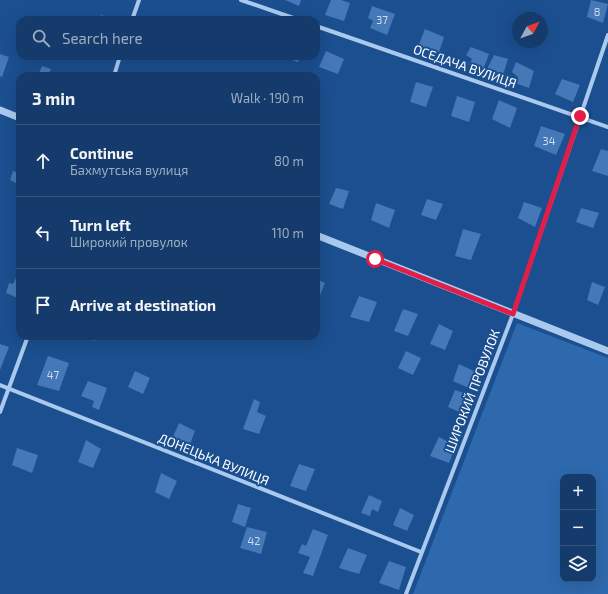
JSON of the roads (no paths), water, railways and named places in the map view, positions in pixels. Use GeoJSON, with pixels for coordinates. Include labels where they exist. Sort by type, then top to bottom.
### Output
{"type":"FeatureCollection","features":[{"type":"Feature","properties":{"kind":"street"},"geometry":{"type":"LineString","coordinates":[[133,16],[139,0]]}},
{"type":"Feature","properties":{"kind":"street"},"geometry":{"type":"LineString","coordinates":[[241,0],[287,16]]}},
{"type":"Feature","properties":{"kind":"street","name":"ОСЕДАЧА ВУЛИЦЯ"},"geometry":{"type":"LineString","coordinates":[[320,27],[608,126]]}},
{"type":"Feature","properties":{"kind":"street","name":"ШИРОКИЙ ПРОВУЛОК"},"geometry":{"type":"LineString","coordinates":[[406,594],[513,314],[608,35]]}},
{"type":"Feature","properties":{"kind":"street"},"geometry":{"type":"LineString","coordinates":[[115,72],[119,60]]}},
{"type":"Feature","properties":{"kind":"street"},"geometry":{"type":"LineString","coordinates":[[0,110],[16,116]]}},
{"type":"Feature","properties":{"kind":"street"},"geometry":{"type":"LineString","coordinates":[[320,237],[608,351]]}},
{"type":"Feature","properties":{"kind":"street"},"geometry":{"type":"LineString","coordinates":[[0,412],[27,340]]}},
{"type":"Feature","properties":{"kind":"street","name":"ДОНЕЦЬКА ВУЛИЦЯ"},"geometry":{"type":"LineString","coordinates":[[0,385],[421,552]]}}]}
